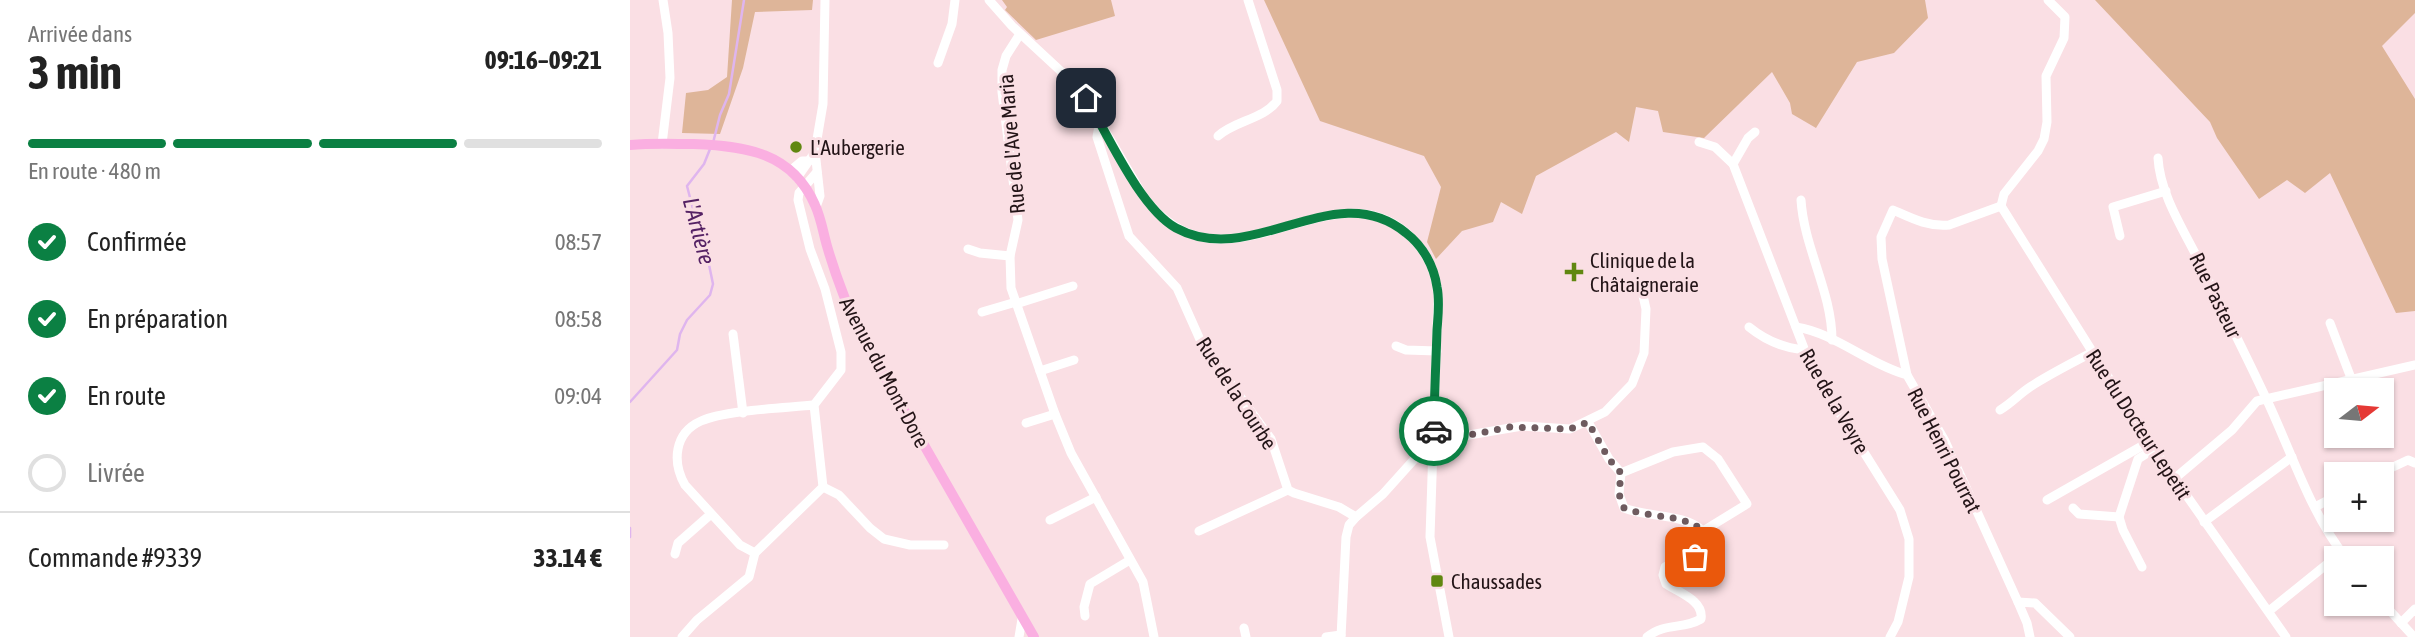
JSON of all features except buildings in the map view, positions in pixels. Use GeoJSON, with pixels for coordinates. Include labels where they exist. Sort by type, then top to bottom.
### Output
{"type":"FeatureCollection","features":[{"type":"Feature","properties":{"kind":"main road"},"geometry":{"type":"LineString","coordinates":[[631,145],[727,146],[755,151],[769,157],[797,178]]}},
{"type":"Feature","properties":{"kind":"main road","name":"Avenue du Mont-Dore"},"geometry":{"type":"LineString","coordinates":[[797,178],[816,207],[842,292],[861,335],[1034,637]]}},
{"type":"Feature","properties":{"kind":"street"},"geometry":{"type":"LineString","coordinates":[[662,144],[670,78],[663,0]]}},
{"type":"Feature","properties":{"kind":"street"},"geometry":{"type":"LineString","coordinates":[[816,207],[820,196],[816,151],[822,104],[825,0]]}},
{"type":"Feature","properties":{"kind":"street"},"geometry":{"type":"LineString","coordinates":[[938,63],[952,24],[955,0]]}},
{"type":"Feature","properties":{"kind":"street"},"geometry":{"type":"LineString","coordinates":[[989,0],[1020,34],[1076,87],[1103,126],[1151,207],[1174,226],[1212,240],[1238,239],[1347,212],[1376,216],[1402,229],[1422,250],[1435,277],[1438,297],[1430,537],[1449,637]]}},
{"type":"Feature","properties":{"kind":"street"},"geometry":{"type":"LineString","coordinates":[[1218,136],[1226,129],[1270,108],[1278,96],[1248,0]]}},
{"type":"Feature","properties":{"kind":"street"},"geometry":{"type":"LineString","coordinates":[[1907,375],[1882,260],[1881,237],[1893,210],[1918,221],[1940,226],[2000,205],[2004,194],[2038,151],[2044,139],[2047,122],[2046,76],[2064,38],[2065,17],[2048,0]]}},
{"type":"Feature","properties":{"kind":"street","name":"Rue de l'Ave Maria"},"geometry":{"type":"LineString","coordinates":[[1020,34],[1006,56],[1002,69],[1002,92],[1018,220],[1010,256],[1010,281],[1071,453],[1143,582],[1154,637]]}},
{"type":"Feature","properties":{"kind":"street","name":"Rue de la Courbe"},"geometry":{"type":"LineString","coordinates":[[1103,126],[1097,137],[1129,236],[1177,288],[1202,344],[1271,439],[1289,490]]}},
{"type":"Feature","properties":{"kind":"street"},"geometry":{"type":"LineString","coordinates":[[1699,142],[1714,147],[1732,164],[1748,138],[1755,132]]}},
{"type":"Feature","properties":{"kind":"street"},"geometry":{"type":"LineString","coordinates":[[816,151],[809,161],[803,161],[797,178],[798,200],[841,352],[841,370],[814,405],[823,487]]}},
{"type":"Feature","properties":{"kind":"street","name":"Rue Pasteur"},"geometry":{"type":"LineString","coordinates":[[2158,158],[2159,176],[2267,398],[2315,507],[2339,546]]}},
{"type":"Feature","properties":{"kind":"street","name":"Rue de la Veyre"},"geometry":{"type":"LineString","coordinates":[[1732,164],[1804,350],[1823,388],[1900,510],[1909,539],[1909,577],[1898,622],[1890,637]]}},
{"type":"Feature","properties":{"kind":"street"},"geometry":{"type":"LineString","coordinates":[[797,178],[817,172]]}},
{"type":"Feature","properties":{"kind":"street"},"geometry":{"type":"LineString","coordinates":[[2120,236],[2113,206],[2166,191]]}},
{"type":"Feature","properties":{"kind":"street"},"geometry":{"type":"LineString","coordinates":[[1801,200],[1802,216],[1832,326],[1832,340]]}},
{"type":"Feature","properties":{"kind":"street","name":"Rue du Docteur Lepetit"},"geometry":{"type":"LineString","coordinates":[[2000,205],[2152,446],[2286,637]]}},
{"type":"Feature","properties":{"kind":"street"},"geometry":{"type":"LineString","coordinates":[[968,249],[979,253],[1010,256]]}},
{"type":"Feature","properties":{"kind":"street"},"geometry":{"type":"LineString","coordinates":[[982,312],[1073,286]]}},
{"type":"Feature","properties":{"kind":"street"},"geometry":{"type":"LineString","coordinates":[[1326,637],[1341,636],[1346,537],[1349,525],[1383,494],[1419,454],[1434,442],[1510,427],[1570,429],[1605,412],[1617,401],[1632,384],[1644,353],[1646,309],[1639,286]]}},
{"type":"Feature","properties":{"kind":"street"},"geometry":{"type":"LineString","coordinates":[[2330,323],[2351,378],[2415,365]]}},
{"type":"Feature","properties":{"kind":"street"},"geometry":{"type":"LineString","coordinates":[[1749,327],[1761,336],[1790,349],[1804,350]]}},
{"type":"Feature","properties":{"kind":"street","name":"Rue Henri Pourrat"},"geometry":{"type":"LineString","coordinates":[[1796,327],[1811,329],[1887,370],[1907,375],[1945,441],[2018,602],[2030,637]]}},
{"type":"Feature","properties":{"kind":"street"},"geometry":{"type":"LineString","coordinates":[[733,334],[743,413]]}},
{"type":"Feature","properties":{"kind":"street"},"geometry":{"type":"LineString","coordinates":[[1396,346],[1406,350],[1437,351]]}},
{"type":"Feature","properties":{"kind":"street"},"geometry":{"type":"LineString","coordinates":[[2000,410],[2015,402],[2024,391],[2093,352]]}},
{"type":"Feature","properties":{"kind":"street"},"geometry":{"type":"LineString","coordinates":[[1040,371],[1074,360]]}},
{"type":"Feature","properties":{"kind":"street"},"geometry":{"type":"LineString","coordinates":[[2174,479],[2232,430],[2257,401],[2324,384]]}},
{"type":"Feature","properties":{"kind":"street"},"geometry":{"type":"LineString","coordinates":[[755,552],[740,545],[685,485],[679,475],[677,452],[680,440],[688,429],[711,417],[814,405]]}},
{"type":"Feature","properties":{"kind":"street"},"geometry":{"type":"LineString","coordinates":[[1026,424],[1055,414]]}},
{"type":"Feature","properties":{"kind":"street"},"geometry":{"type":"LineString","coordinates":[[1588,422],[1609,459],[1621,473],[1619,494],[1624,508],[1639,514],[1693,522],[1703,531],[1703,545],[1695,557],[1672,563],[1665,567],[1663,575],[1666,584],[1698,603],[1702,611],[1701,619],[1693,624],[1659,628],[1647,637]]}},
{"type":"Feature","properties":{"kind":"street"},"geometry":{"type":"LineString","coordinates":[[2047,500],[2152,446]]}},
{"type":"Feature","properties":{"kind":"street"},"geometry":{"type":"LineString","coordinates":[[2142,568],[2119,517],[2138,459],[2152,446]]}},
{"type":"Feature","properties":{"kind":"street"},"geometry":{"type":"LineString","coordinates":[[1621,473],[1672,452],[1703,447],[1718,458],[1747,504],[1703,531]]}},
{"type":"Feature","properties":{"kind":"street"},"geometry":{"type":"LineString","coordinates":[[2204,522],[2291,457]]}},
{"type":"Feature","properties":{"kind":"street"},"geometry":{"type":"LineString","coordinates":[[2394,467],[2408,460],[2415,463]]}},
{"type":"Feature","properties":{"kind":"street"},"geometry":{"type":"LineString","coordinates":[[823,487],[839,495],[884,539],[910,545],[944,545]]}},
{"type":"Feature","properties":{"kind":"street"},"geometry":{"type":"LineString","coordinates":[[682,637],[697,620],[749,577],[755,552],[823,487]]}},
{"type":"Feature","properties":{"kind":"street"},"geometry":{"type":"LineString","coordinates":[[1199,531],[1289,490],[1339,506],[1356,517]]}},
{"type":"Feature","properties":{"kind":"street"},"geometry":{"type":"LineString","coordinates":[[1050,520],[1096,497]]}},
{"type":"Feature","properties":{"kind":"street"},"geometry":{"type":"LineString","coordinates":[[2315,507],[2324,502]]}},
{"type":"Feature","properties":{"kind":"street"},"geometry":{"type":"LineString","coordinates":[[2073,508],[2079,514],[2119,517]]}},
{"type":"Feature","properties":{"kind":"street"},"geometry":{"type":"LineString","coordinates":[[674,554],[677,543],[711,514]]}},
{"type":"Feature","properties":{"kind":"street"},"geometry":{"type":"LineString","coordinates":[[1085,616],[1085,599],[1090,584],[1130,560]]}},
{"type":"Feature","properties":{"kind":"street"},"geometry":{"type":"LineString","coordinates":[[2269,611],[2324,570]]}},
{"type":"Feature","properties":{"kind":"street"},"geometry":{"type":"LineString","coordinates":[[2018,602],[2035,603],[2070,637]]}},
{"type":"Feature","properties":{"kind":"street"},"geometry":{"type":"LineString","coordinates":[[2401,623],[2415,609]]}},
{"type":"Feature","properties":{"kind":"street"},"geometry":{"type":"LineString","coordinates":[[2394,615],[2414,637]]}},
{"type":"Feature","properties":{"kind":"street"},"geometry":{"type":"LineString","coordinates":[[1019,637],[1022,619]]}},
{"type":"Feature","properties":{"kind":"shaded area"},"geometry":{"type":"Polygon","coordinates":[[[732,0],[813,0],[812,10],[755,12],[743,68],[720,134],[682,133],[686,93],[708,90],[727,77],[732,0]]]}},
{"type":"Feature","properties":{"kind":"shaded area"},"geometry":{"type":"Polygon","coordinates":[[[1002,0],[1111,0],[1115,16],[1036,40],[1005,10],[1007,7],[1002,0]]]}},
{"type":"Feature","properties":{"kind":"shaded area"},"geometry":{"type":"Polygon","coordinates":[[[1264,0],[1925,0],[1928,18],[1894,53],[1857,62],[1816,128],[1792,114],[1790,103],[1772,72],[1704,138],[1663,132],[1658,111],[1636,107],[1629,142],[1616,132],[1536,176],[1522,214],[1501,202],[1493,222],[1462,231],[1436,259],[1427,242],[1441,187],[1424,156],[1320,121],[1264,0]]]}},
{"type":"Feature","properties":{"kind":"shaded area"},"geometry":{"type":"Polygon","coordinates":[[[2095,0],[2415,0],[2415,13],[2382,46],[2415,99],[2415,311],[2396,313],[2330,173],[2305,193],[2287,180],[2259,199],[2217,138],[2210,122],[2095,0]]]}},
{"type":"Feature","properties":{"kind":"waterway","name":"L'Artière"},"geometry":{"type":"LineString","coordinates":[[713,143],[729,94],[744,0]]}},
{"type":"Feature","properties":{"kind":"waterway","name":"L'Artière"},"geometry":{"type":"LineString","coordinates":[[630,402],[677,350],[680,334],[687,320],[710,295],[713,284],[701,226],[694,213],[687,186],[704,164],[710,149]]}},
{"type":"Feature","properties":{"kind":"waterway","name":"L'Artière"},"geometry":{"type":"LineString","coordinates":[[630,528],[630,537]]}},
{"type":"Feature","properties":{"kind":"way so far"},"geometry":{"type":"LineString","coordinates":[[1434,431],[1434,442],[1510,427],[1570,429],[1588,422],[1599,444],[1621,473],[1619,494],[1624,508],[1639,514],[1693,522],[1703,531],[1703,545],[1695,557]]}},
{"type":"Feature","properties":{"kind":"place","name":"L'Aubergerie"},"geometry":{"type":"Point","coordinates":[796,147]}},
{"type":"Feature","properties":{"kind":"place","name":"Clinique de la Châtaigneraie"},"geometry":{"type":"Point","coordinates":[1574,272]}},
{"type":"Feature","properties":{"kind":"place","name":"Chaussades"},"geometry":{"type":"Point","coordinates":[1437,581]}},
{"type":"Feature","properties":{"kind":"route"},"geometry":{"type":"LineString","coordinates":[[1086,98],[1151,207],[1161,217],[1187,233],[1212,240],[1238,239],[1328,215],[1357,212],[1394,224],[1410,236],[1427,257],[1437,287],[1434,431]]}}]}
